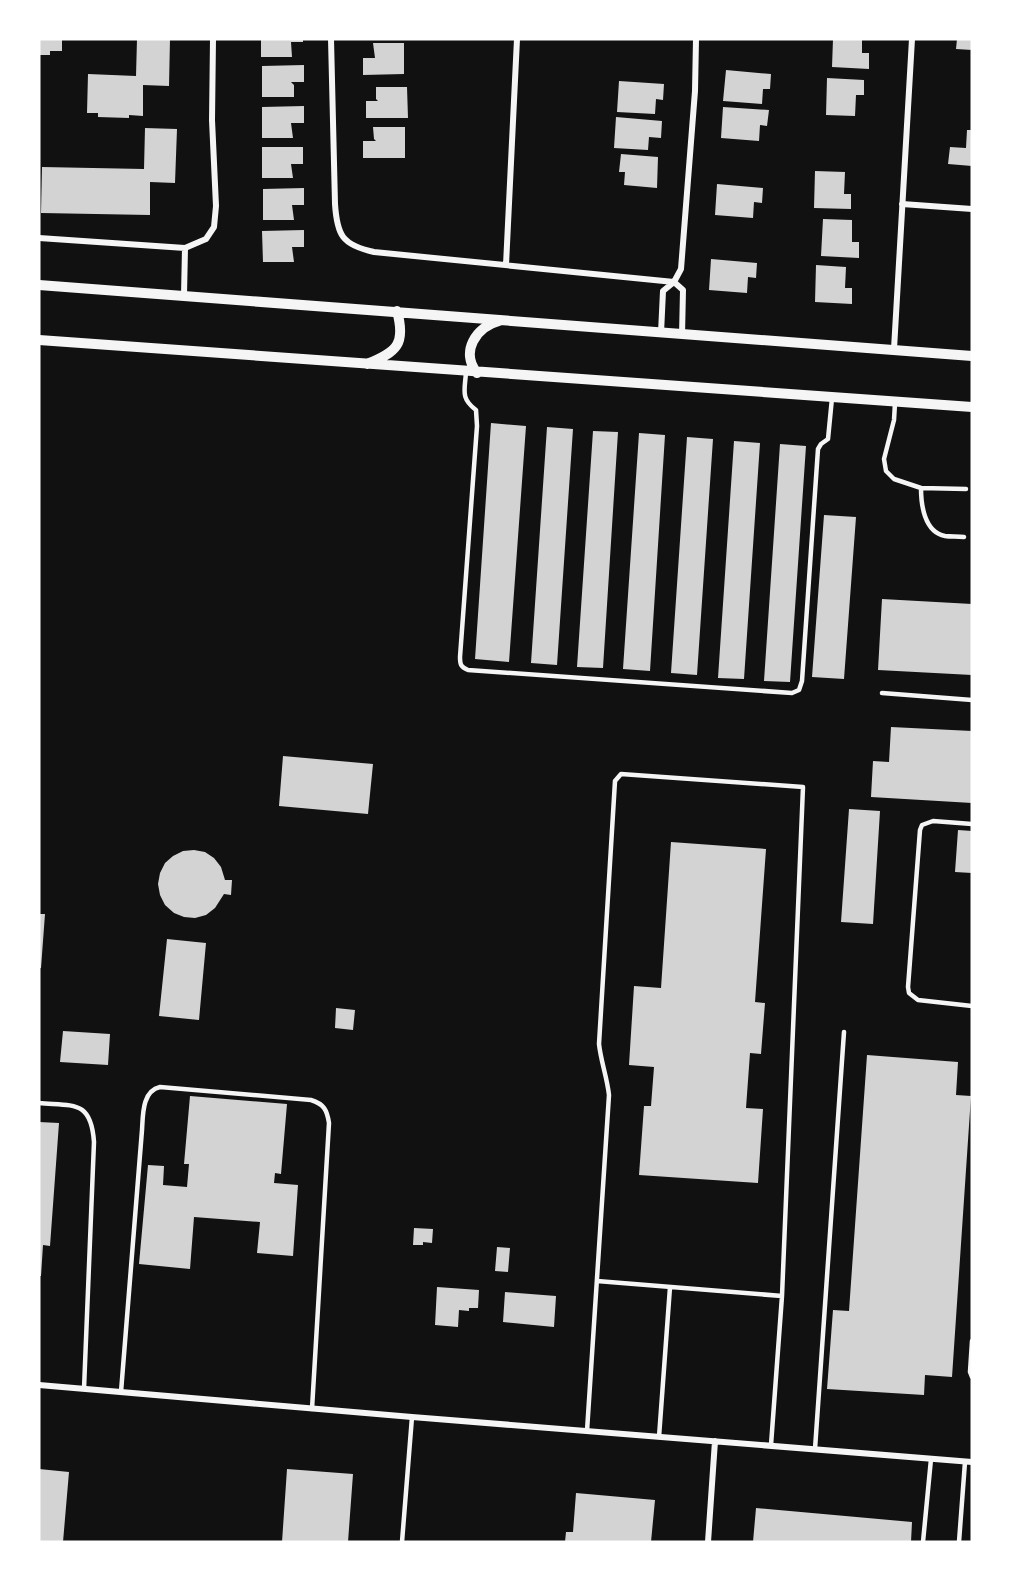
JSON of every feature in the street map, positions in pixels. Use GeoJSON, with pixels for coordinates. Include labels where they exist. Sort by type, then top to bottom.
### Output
{"type":"FeatureCollection","features":[{"type":"Feature","properties":{"kind":"street"},"geometry":{"type":"LineString","coordinates":[[39,238],[185,249],[206,239],[214,227],[216,206],[212,120],[213,39]]}},
{"type":"Feature","properties":{"kind":"street"},"geometry":{"type":"LineString","coordinates":[[331,39],[336,222],[340,235],[347,242],[358,248],[374,252],[674,282],[683,290],[682,335]]}},
{"type":"Feature","properties":{"kind":"street"},"geometry":{"type":"LineString","coordinates":[[506,265],[518,39]]}},
{"type":"Feature","properties":{"kind":"street"},"geometry":{"type":"LineString","coordinates":[[661,333],[663,291],[674,282],[681,269],[695,90],[696,39]]}},
{"type":"Feature","properties":{"kind":"street"},"geometry":{"type":"LineString","coordinates":[[894,349],[912,39]]}},
{"type":"Feature","properties":{"kind":"street"},"geometry":{"type":"LineString","coordinates":[[902,204],[972,209]]}},
{"type":"Feature","properties":{"kind":"street"},"geometry":{"type":"LineString","coordinates":[[184,295],[185,249]]}},
{"type":"Feature","properties":{"kind":"street"},"geometry":{"type":"LineString","coordinates":[[39,285],[972,356]]}},
{"type":"Feature","properties":{"kind":"street"},"geometry":{"type":"LineString","coordinates":[[364,365],[386,357],[399,344],[402,329],[397,311]]}},
{"type":"Feature","properties":{"kind":"street"},"geometry":{"type":"LineString","coordinates":[[471,373],[471,356],[476,335],[485,326],[505,319]]}},
{"type":"Feature","properties":{"kind":"street"},"geometry":{"type":"LineString","coordinates":[[39,340],[972,408]]}},
{"type":"Feature","properties":{"kind":"street"},"geometry":{"type":"LineString","coordinates":[[39,1385],[412,1418],[969,1462]]}},
{"type":"Feature","properties":{"kind":"street"},"geometry":{"type":"LineString","coordinates":[[708,1542],[715,1441]]}},
{"type":"Feature","properties":{"kind":"lane"},"geometry":{"type":"LineString","coordinates":[[471,373],[465,396],[468,405],[476,410],[477,426],[460,664],[463,668],[792,693],[799,690],[802,681],[818,449],[828,439],[832,398]]}},
{"type":"Feature","properties":{"kind":"lane"},"geometry":{"type":"LineString","coordinates":[[895,403],[894,420],[884,459],[886,471],[894,479],[921,488],[966,489]]}},
{"type":"Feature","properties":{"kind":"lane"},"geometry":{"type":"LineString","coordinates":[[921,488],[922,507],[933,528],[942,536],[964,537]]}},
{"type":"Feature","properties":{"kind":"lane"},"geometry":{"type":"LineString","coordinates":[[882,693],[972,700]]}},
{"type":"Feature","properties":{"kind":"lane"},"geometry":{"type":"LineString","coordinates":[[588,1431],[609,1095],[607,1075],[598,1044],[615,781],[621,774],[803,786],[782,1296],[771,1445]]}},
{"type":"Feature","properties":{"kind":"lane"},"geometry":{"type":"LineString","coordinates":[[972,824],[933,821],[922,825],[920,830],[908,987],[909,993],[918,1000],[972,1006]]}},
{"type":"Feature","properties":{"kind":"lane"},"geometry":{"type":"LineString","coordinates":[[815,1449],[844,1032]]}},
{"type":"Feature","properties":{"kind":"lane"},"geometry":{"type":"LineString","coordinates":[[121,1392],[145,1101],[152,1089],[160,1087],[311,1100],[319,1102],[327,1112],[329,1141],[312,1409]]}},
{"type":"Feature","properties":{"kind":"lane"},"geometry":{"type":"LineString","coordinates":[[39,1103],[80,1108],[89,1114],[93,1124],[84,1389]]}},
{"type":"Feature","properties":{"kind":"lane"},"geometry":{"type":"LineString","coordinates":[[597,1281],[782,1296]]}},
{"type":"Feature","properties":{"kind":"lane"},"geometry":{"type":"LineString","coordinates":[[659,1437],[670,1287]]}},
{"type":"Feature","properties":{"kind":"lane"},"geometry":{"type":"LineString","coordinates":[[972,1341],[970,1371],[972,1377]]}},
{"type":"Feature","properties":{"kind":"lane"},"geometry":{"type":"LineString","coordinates":[[402,1542],[412,1418]]}},
{"type":"Feature","properties":{"kind":"lane"},"geometry":{"type":"LineString","coordinates":[[923,1542],[931,1459]]}},
{"type":"Feature","properties":{"kind":"lane"},"geometry":{"type":"LineString","coordinates":[[959,1542],[969,1462]]}},
{"type":"Feature","properties":{"kind":"building"},"geometry":{"type":"Polygon","coordinates":[[[39,39],[62,39],[62,51],[50,51],[50,55],[39,55],[39,39]]]}},
{"type":"Feature","properties":{"kind":"building"},"geometry":{"type":"Polygon","coordinates":[[[137,39],[170,39],[169,86],[143,85],[143,116],[98,117],[98,113],[87,113],[88,74],[136,76],[137,39]]]}},
{"type":"Feature","properties":{"kind":"building"},"geometry":{"type":"Polygon","coordinates":[[[261,39],[303,39],[303,42],[291,42],[292,57],[261,57],[261,39]]]}},
{"type":"Feature","properties":{"kind":"building"},"geometry":{"type":"Polygon","coordinates":[[[833,39],[862,39],[862,53],[869,53],[869,69],[832,67],[833,39]]]}},
{"type":"Feature","properties":{"kind":"building"},"geometry":{"type":"Polygon","coordinates":[[[957,39],[972,39],[972,50],[956,49],[957,39]]]}},
{"type":"Feature","properties":{"kind":"building"},"geometry":{"type":"Polygon","coordinates":[[[373,43],[404,43],[404,74],[363,75],[363,58],[375,58],[373,43]]]}},
{"type":"Feature","properties":{"kind":"building"},"geometry":{"type":"Polygon","coordinates":[[[304,65],[304,82],[291,82],[294,85],[294,97],[262,97],[262,66],[304,65]]]}},
{"type":"Feature","properties":{"kind":"building"},"geometry":{"type":"Polygon","coordinates":[[[726,70],[771,74],[770,89],[763,89],[762,104],[723,101],[726,70]]]}},
{"type":"Feature","properties":{"kind":"building"},"geometry":{"type":"Polygon","coordinates":[[[827,78],[864,80],[864,95],[856,95],[855,116],[826,115],[827,78]]]}},
{"type":"Feature","properties":{"kind":"building"},"geometry":{"type":"Polygon","coordinates":[[[619,81],[664,84],[663,100],[656,99],[655,114],[617,112],[619,81]]]}},
{"type":"Feature","properties":{"kind":"building"},"geometry":{"type":"Polygon","coordinates":[[[376,87],[407,87],[408,118],[366,118],[366,101],[378,101],[376,87]]]}},
{"type":"Feature","properties":{"kind":"building"},"geometry":{"type":"Polygon","coordinates":[[[304,106],[304,123],[291,123],[293,138],[262,138],[262,107],[304,106]]]}},
{"type":"Feature","properties":{"kind":"building"},"geometry":{"type":"Polygon","coordinates":[[[723,107],[769,110],[767,126],[760,125],[759,141],[721,138],[723,107]]]}},
{"type":"Feature","properties":{"kind":"building"},"geometry":{"type":"Polygon","coordinates":[[[616,117],[662,121],[661,138],[649,137],[648,150],[614,148],[616,117]]]}},
{"type":"Feature","properties":{"kind":"building"},"geometry":{"type":"Polygon","coordinates":[[[373,127],[405,127],[405,158],[363,158],[363,141],[376,141],[373,127]]]}},
{"type":"Feature","properties":{"kind":"building"},"geometry":{"type":"Polygon","coordinates":[[[145,128],[177,129],[175,183],[150,182],[150,215],[41,213],[42,167],[144,169],[145,128]]]}},
{"type":"Feature","properties":{"kind":"building"},"geometry":{"type":"Polygon","coordinates":[[[967,130],[972,130],[972,166],[948,164],[950,147],[966,148],[967,130]]]}},
{"type":"Feature","properties":{"kind":"building"},"geometry":{"type":"Polygon","coordinates":[[[262,147],[303,147],[303,164],[291,164],[293,178],[262,178],[262,147]]]}},
{"type":"Feature","properties":{"kind":"building"},"geometry":{"type":"Polygon","coordinates":[[[621,154],[658,157],[657,188],[624,185],[625,172],[619,172],[621,154]]]}},
{"type":"Feature","properties":{"kind":"building"},"geometry":{"type":"Polygon","coordinates":[[[815,171],[845,172],[844,194],[851,194],[851,209],[814,208],[815,171]]]}},
{"type":"Feature","properties":{"kind":"building"},"geometry":{"type":"Polygon","coordinates":[[[717,184],[763,188],[762,203],[754,202],[753,218],[715,215],[717,184]]]}},
{"type":"Feature","properties":{"kind":"building"},"geometry":{"type":"Polygon","coordinates":[[[304,188],[304,205],[292,205],[294,220],[263,220],[263,189],[304,188]]]}},
{"type":"Feature","properties":{"kind":"building"},"geometry":{"type":"Polygon","coordinates":[[[823,219],[852,220],[852,242],[859,242],[859,258],[821,256],[823,219]]]}},
{"type":"Feature","properties":{"kind":"building"},"geometry":{"type":"Polygon","coordinates":[[[304,230],[304,247],[292,247],[294,262],[263,262],[262,231],[304,230]]]}},
{"type":"Feature","properties":{"kind":"building"},"geometry":{"type":"Polygon","coordinates":[[[711,259],[757,263],[756,278],[748,277],[747,293],[709,290],[711,259]]]}},
{"type":"Feature","properties":{"kind":"building"},"geometry":{"type":"Polygon","coordinates":[[[816,265],[846,267],[845,288],[852,288],[852,304],[815,302],[816,265]]]}},
{"type":"Feature","properties":{"kind":"building"},"geometry":{"type":"Polygon","coordinates":[[[491,423],[526,426],[509,662],[475,659],[491,423]]]}},
{"type":"Feature","properties":{"kind":"building"},"geometry":{"type":"Polygon","coordinates":[[[547,427],[573,429],[557,665],[531,663],[547,427]]]}},
{"type":"Feature","properties":{"kind":"building"},"geometry":{"type":"Polygon","coordinates":[[[593,431],[618,432],[603,668],[577,667],[593,431]]]}},
{"type":"Feature","properties":{"kind":"building"},"geometry":{"type":"Polygon","coordinates":[[[639,433],[665,435],[650,671],[623,669],[639,433]]]}},
{"type":"Feature","properties":{"kind":"building"},"geometry":{"type":"Polygon","coordinates":[[[687,437],[713,439],[697,675],[671,673],[687,437]]]}},
{"type":"Feature","properties":{"kind":"building"},"geometry":{"type":"Polygon","coordinates":[[[734,441],[760,443],[744,679],[718,678],[734,441]]]}},
{"type":"Feature","properties":{"kind":"building"},"geometry":{"type":"Polygon","coordinates":[[[780,444],[806,446],[790,682],[764,681],[780,444]]]}},
{"type":"Feature","properties":{"kind":"building"},"geometry":{"type":"Polygon","coordinates":[[[824,515],[856,517],[844,679],[812,677],[824,515]]]}},
{"type":"Feature","properties":{"kind":"building"},"geometry":{"type":"Polygon","coordinates":[[[882,599],[972,604],[972,675],[878,670],[882,599]]]}},
{"type":"Feature","properties":{"kind":"building"},"geometry":{"type":"Polygon","coordinates":[[[891,727],[972,731],[972,803],[871,797],[873,761],[889,762],[891,727]]]}},
{"type":"Feature","properties":{"kind":"building"},"geometry":{"type":"Polygon","coordinates":[[[283,756],[373,764],[368,814],[279,806],[283,756]]]}},
{"type":"Feature","properties":{"kind":"building"},"geometry":{"type":"Polygon","coordinates":[[[849,809],[880,811],[873,924],[841,922],[849,809]]]}},
{"type":"Feature","properties":{"kind":"building"},"geometry":{"type":"Polygon","coordinates":[[[958,830],[972,831],[972,873],[955,872],[958,830]]]}},
{"type":"Feature","properties":{"kind":"building"},"geometry":{"type":"Polygon","coordinates":[[[671,842],[766,849],[755,1002],[765,1003],[761,1054],[750,1053],[746,1108],[763,1109],[758,1183],[639,1175],[644,1106],[651,1106],[654,1067],[629,1065],[634,986],[661,988],[671,842]]]}},
{"type":"Feature","properties":{"kind":"building"},"geometry":{"type":"Polygon","coordinates":[[[183,851],[205,852],[214,858],[221,867],[225,880],[232,880],[231,895],[224,894],[215,908],[206,915],[195,918],[174,913],[165,905],[158,884],[165,863],[183,851]]]}},
{"type":"Feature","properties":{"kind":"building"},"geometry":{"type":"Polygon","coordinates":[[[39,914],[45,914],[41,968],[39,968],[39,914]]]}},
{"type":"Feature","properties":{"kind":"building"},"geometry":{"type":"Polygon","coordinates":[[[167,939],[206,943],[199,1020],[159,1016],[167,939]]]}},
{"type":"Feature","properties":{"kind":"building"},"geometry":{"type":"Polygon","coordinates":[[[336,1008],[355,1010],[353,1030],[335,1028],[336,1008]]]}},
{"type":"Feature","properties":{"kind":"building"},"geometry":{"type":"Polygon","coordinates":[[[63,1031],[110,1034],[108,1065],[60,1062],[63,1031]]]}},
{"type":"Feature","properties":{"kind":"building"},"geometry":{"type":"Polygon","coordinates":[[[867,1055],[958,1062],[956,1095],[971,1096],[952,1377],[925,1375],[924,1395],[827,1389],[833,1310],[849,1311],[867,1055]]]}},
{"type":"Feature","properties":{"kind":"building"},"geometry":{"type":"Polygon","coordinates":[[[190,1096],[287,1104],[281,1174],[275,1173],[274,1183],[298,1185],[293,1256],[257,1253],[260,1222],[194,1217],[190,1269],[139,1264],[148,1165],[164,1166],[163,1185],[187,1187],[189,1164],[184,1164],[190,1096]]]}},
{"type":"Feature","properties":{"kind":"building"},"geometry":{"type":"Polygon","coordinates":[[[39,1122],[59,1123],[50,1246],[43,1245],[41,1276],[39,1276],[39,1122]]]}},
{"type":"Feature","properties":{"kind":"building"},"geometry":{"type":"Polygon","coordinates":[[[414,1228],[433,1229],[432,1243],[423,1242],[423,1245],[413,1245],[414,1228]]]}},
{"type":"Feature","properties":{"kind":"building"},"geometry":{"type":"Polygon","coordinates":[[[497,1247],[510,1248],[508,1272],[495,1271],[497,1247]]]}},
{"type":"Feature","properties":{"kind":"building"},"geometry":{"type":"Polygon","coordinates":[[[437,1287],[479,1290],[478,1308],[469,1308],[469,1311],[459,1310],[458,1327],[435,1325],[437,1287]]]}},
{"type":"Feature","properties":{"kind":"building"},"geometry":{"type":"Polygon","coordinates":[[[505,1292],[556,1296],[554,1327],[503,1322],[505,1292]]]}},
{"type":"Feature","properties":{"kind":"building"},"geometry":{"type":"Polygon","coordinates":[[[39,1469],[69,1472],[63,1542],[39,1542],[39,1469]]]}},
{"type":"Feature","properties":{"kind":"building"},"geometry":{"type":"Polygon","coordinates":[[[287,1469],[353,1474],[348,1542],[282,1542],[287,1469]]]}},
{"type":"Feature","properties":{"kind":"building"},"geometry":{"type":"Polygon","coordinates":[[[576,1493],[655,1500],[651,1542],[565,1542],[566,1532],[573,1532],[576,1493]]]}},
{"type":"Feature","properties":{"kind":"building"},"geometry":{"type":"Polygon","coordinates":[[[756,1508],[912,1522],[911,1542],[753,1542],[756,1508]]]}}]}
